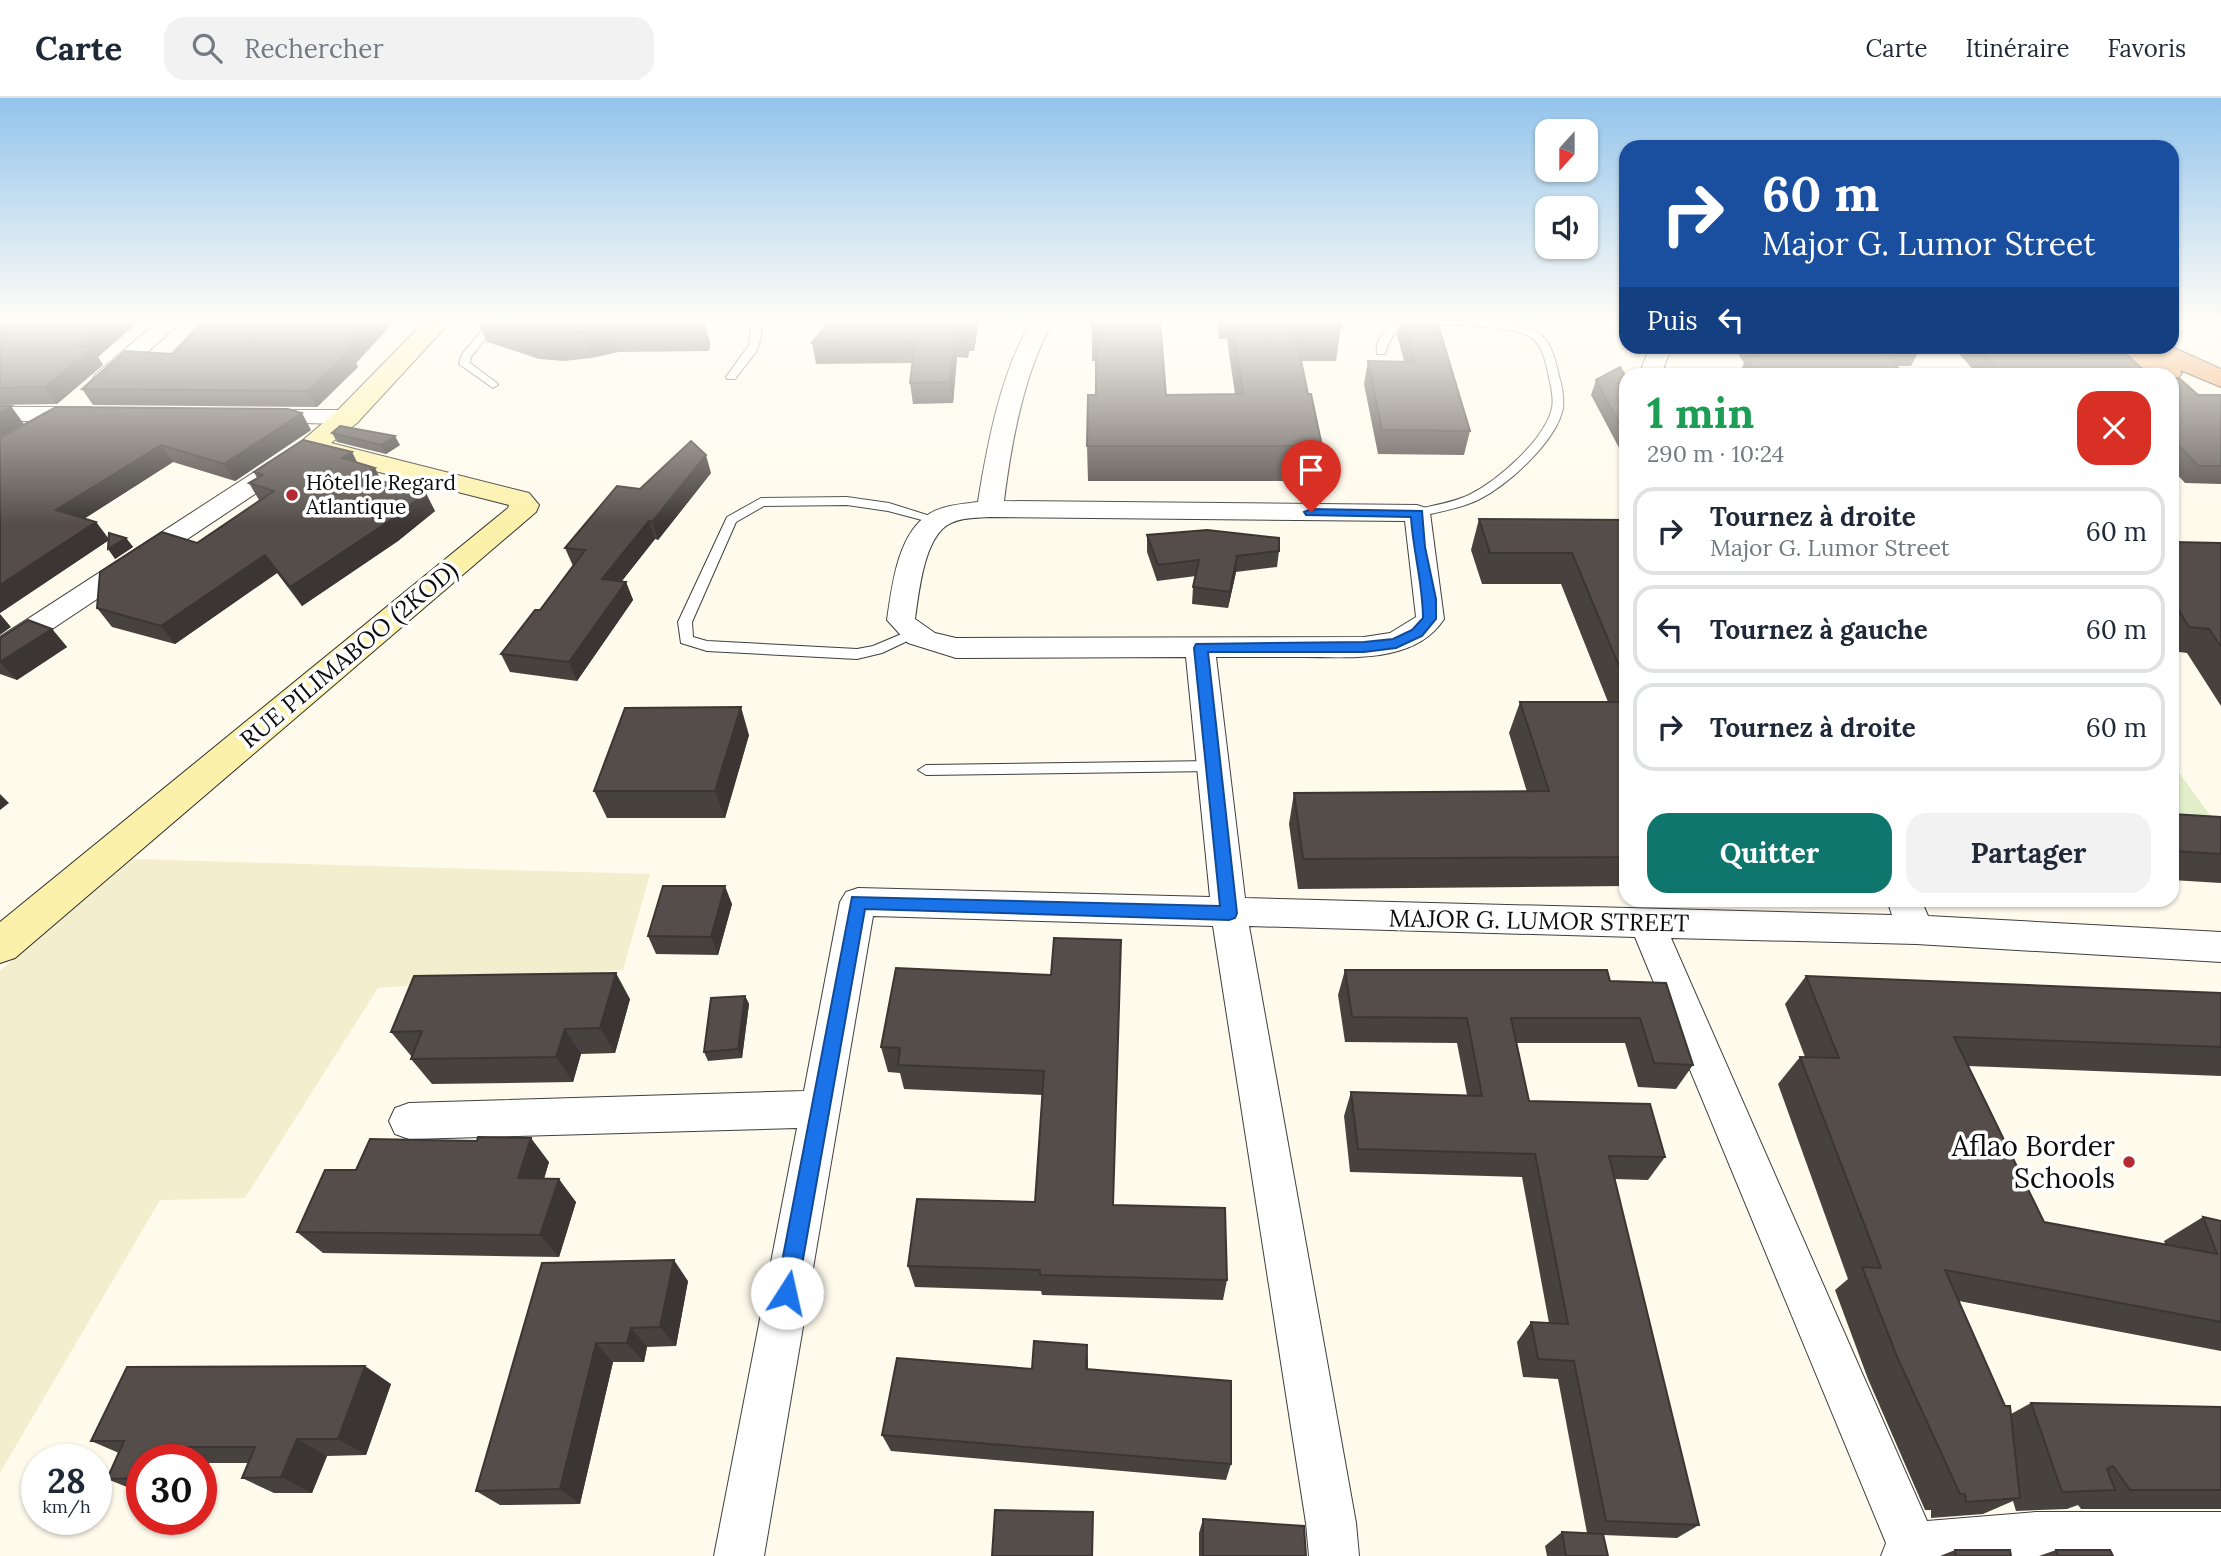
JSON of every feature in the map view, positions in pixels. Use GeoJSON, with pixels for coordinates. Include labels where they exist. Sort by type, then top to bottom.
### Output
{"type":"FeatureCollection","features":[{"type":"Feature","properties":{"kind":"highway"},"geometry":{"type":"LineString","coordinates":[[2202,389],[2221,398]]}},
{"type":"Feature","properties":{"kind":"street"},"geometry":{"type":"LineString","coordinates":[[22,438],[66,413],[93,389]]}},
{"type":"Feature","properties":{"kind":"street"},"geometry":{"type":"LineString","coordinates":[[0,650],[310,446],[347,418],[374,389]]}},
{"type":"Feature","properties":{"kind":"street"},"geometry":{"type":"LineString","coordinates":[[990,509],[1000,437],[1016,389]]}},
{"type":"Feature","properties":{"kind":"street"},"geometry":{"type":"LineString","coordinates":[[0,414],[107,415]]}},
{"type":"Feature","properties":{"kind":"street"},"geometry":{"type":"LineString","coordinates":[[242,417],[347,418]]}},
{"type":"Feature","properties":{"kind":"street","name":"RUE PILIMABOO (2KOD)"},"geometry":{"type":"LineString","coordinates":[[0,946],[522,512],[524,505],[519,499],[310,446]]}},
{"type":"Feature","properties":{"kind":"street"},"geometry":{"type":"LineString","coordinates":[[990,509],[1418,513],[1419,547],[1430,619],[1417,633],[1396,643],[1364,647],[956,648],[932,644],[911,634],[901,620],[923,534],[937,520],[946,516],[990,509]]}},
{"type":"Feature","properties":{"kind":"street"},"geometry":{"type":"LineString","coordinates":[[1200,648],[1229,913],[1331,1523],[1334,1556]]}},
{"type":"Feature","properties":{"kind":"street","name":"MAJOR G. LUMOR STREET"},"geometry":{"type":"LineString","coordinates":[[820,1109],[858,902],[1647,924],[1910,914],[2221,947]]}},
{"type":"Feature","properties":{"kind":"street"},"geometry":{"type":"LineString","coordinates":[[1647,924],[1910,1551],[2036,1537],[2221,1537]]}},
{"type":"Feature","properties":{"kind":"street"},"geometry":{"type":"LineString","coordinates":[[409,1121],[820,1109],[740,1556]]}},
{"type":"Feature","properties":{"kind":"lane"},"geometry":{"type":"LineString","coordinates":[[1418,513],[1475,497],[1500,480],[1549,428],[1557,410],[1556,389]]}},
{"type":"Feature","properties":{"kind":"lane"},"geometry":{"type":"LineString","coordinates":[[911,634],[877,650],[857,654],[707,646],[686,640],[685,622],[731,520],[761,502],[847,501],[889,507],[937,520]]}},
{"type":"Feature","properties":{"kind":"lane"},"geometry":{"type":"LineString","coordinates":[[926,770],[1213,766]]}},
{"type":"Feature","properties":{"kind":"shaded area"},"geometry":{"type":"Polygon","coordinates":[[[133,859],[650,874],[623,970],[378,988],[245,1198],[160,1200],[0,1473],[0,971],[133,859]]]}},
{"type":"Feature","properties":{"kind":"green space"},"geometry":{"type":"Polygon","coordinates":[[[2179,773],[2217,825],[2179,823],[2179,773]]]}},
{"type":"Feature","properties":{"kind":"building"},"geometry":{"type":"Polygon","coordinates":[[[87,389],[310,389],[308,391],[87,389]]]}},
{"type":"Feature","properties":{"kind":"building"},"geometry":{"type":"Polygon","coordinates":[[[1096,389],[1166,389],[1166,395],[1243,394],[1242,389],[1307,389],[1308,394],[1311,394],[1322,446],[1087,446],[1088,395],[1096,395],[1096,389]]]}},
{"type":"Feature","properties":{"kind":"building"},"geometry":{"type":"Polygon","coordinates":[[[1374,389],[1457,389],[1470,431],[1382,430],[1374,389]]]}},
{"type":"Feature","properties":{"kind":"building"},"geometry":{"type":"Polygon","coordinates":[[[1601,389],[1619,389],[1619,423],[1601,389]]]}},
{"type":"Feature","properties":{"kind":"building"},"geometry":{"type":"Polygon","coordinates":[[[2179,389],[2191,389],[2198,395],[2221,395],[2221,466],[2198,466],[2179,446],[2179,389]]]}},
{"type":"Feature","properties":{"kind":"building"},"geometry":{"type":"Polygon","coordinates":[[[0,406],[11,406],[0,413],[0,406]]]}},
{"type":"Feature","properties":{"kind":"building"},"geometry":{"type":"Polygon","coordinates":[[[56,407],[288,409],[302,413],[224,464],[161,445],[56,510],[96,522],[0,585],[0,438],[56,407]]]}},
{"type":"Feature","properties":{"kind":"building"},"geometry":{"type":"Polygon","coordinates":[[[340,426],[395,436],[381,445],[332,433],[340,426]]]}},
{"type":"Feature","properties":{"kind":"building"},"geometry":{"type":"Polygon","coordinates":[[[303,440],[352,452],[342,458],[375,468],[362,476],[426,493],[388,522],[290,587],[265,555],[161,626],[97,608],[100,572],[162,532],[197,543],[274,491],[249,483],[263,475],[254,472],[303,440]]]}},
{"type":"Feature","properties":{"kind":"building"},"geometry":{"type":"Polygon","coordinates":[[[691,441],[706,455],[602,579],[626,582],[569,662],[501,654],[535,610],[540,610],[585,550],[565,548],[617,486],[640,489],[691,441]]]}},
{"type":"Feature","properties":{"kind":"building"},"geometry":{"type":"Polygon","coordinates":[[[1479,519],[1619,520],[1619,666],[1572,553],[1490,553],[1479,519]]]}},
{"type":"Feature","properties":{"kind":"building"},"geometry":{"type":"Polygon","coordinates":[[[1207,530],[1279,538],[1279,551],[1237,556],[1230,592],[1193,587],[1199,560],[1158,565],[1147,535],[1207,530]]]}},
{"type":"Feature","properties":{"kind":"building"},"geometry":{"type":"Polygon","coordinates":[[[109,533],[126,538],[108,549],[109,533]]]}},
{"type":"Feature","properties":{"kind":"building"},"geometry":{"type":"Polygon","coordinates":[[[2179,542],[2221,543],[2221,647],[2209,629],[2189,627],[2179,611],[2179,542]]]}},
{"type":"Feature","properties":{"kind":"building"},"geometry":{"type":"Polygon","coordinates":[[[28,620],[52,629],[0,662],[0,638],[28,620]]]}},
{"type":"Feature","properties":{"kind":"building"},"geometry":{"type":"Polygon","coordinates":[[[1520,702],[1619,702],[1619,857],[1303,859],[1294,793],[1549,791],[1520,702]]]}},
{"type":"Feature","properties":{"kind":"building"},"geometry":{"type":"Polygon","coordinates":[[[741,707],[715,791],[594,791],[625,708],[741,707]]]}},
{"type":"Feature","properties":{"kind":"building"},"geometry":{"type":"Polygon","coordinates":[[[2179,814],[2221,817],[2221,854],[2179,851],[2179,814]]]}},
{"type":"Feature","properties":{"kind":"building"},"geometry":{"type":"Polygon","coordinates":[[[663,886],[725,886],[711,937],[648,936],[663,886]]]}},
{"type":"Feature","properties":{"kind":"building"},"geometry":{"type":"Polygon","coordinates":[[[1054,938],[1121,940],[1113,1205],[1225,1208],[1227,1280],[1040,1275],[1040,1270],[908,1266],[917,1199],[1035,1202],[1044,1071],[898,1065],[900,1048],[881,1047],[896,968],[1051,975],[1054,938]]]}},
{"type":"Feature","properties":{"kind":"building"},"geometry":{"type":"Polygon","coordinates":[[[1345,970],[1607,970],[1610,981],[1666,983],[1693,1065],[1654,1063],[1640,1018],[1511,1018],[1529,1101],[1650,1104],[1665,1157],[1609,1156],[1699,1525],[1606,1521],[1574,1361],[1538,1359],[1531,1322],[1568,1324],[1535,1154],[1358,1149],[1351,1092],[1482,1096],[1467,1018],[1352,1017],[1345,970]]]}},
{"type":"Feature","properties":{"kind":"building"},"geometry":{"type":"Polygon","coordinates":[[[616,973],[600,1028],[565,1029],[556,1057],[411,1059],[422,1031],[391,1032],[414,976],[616,973]]]}},
{"type":"Feature","properties":{"kind":"building"},"geometry":{"type":"Polygon","coordinates":[[[1806,976],[2221,993],[2221,1047],[1954,1037],[2044,1222],[2217,1254],[2203,1217],[2221,1221],[2221,1322],[1945,1270],[2005,1406],[2010,1406],[2020,1498],[1966,1502],[1965,1494],[1960,1494],[1898,1359],[1862,1267],[1881,1268],[1800,1057],[1839,1058],[1806,976]]]}},
{"type":"Feature","properties":{"kind":"building"},"geometry":{"type":"Polygon","coordinates":[[[745,996],[738,1049],[704,1052],[711,998],[745,996]]]}},
{"type":"Feature","properties":{"kind":"building"},"geometry":{"type":"Polygon","coordinates":[[[478,1137],[531,1138],[518,1178],[559,1179],[540,1235],[297,1232],[325,1170],[356,1170],[370,1139],[477,1141],[478,1137]]]}},
{"type":"Feature","properties":{"kind":"building"},"geometry":{"type":"Polygon","coordinates":[[[674,1260],[660,1327],[631,1328],[627,1343],[596,1343],[560,1489],[476,1491],[542,1263],[674,1260]]]}},
{"type":"Feature","properties":{"kind":"building"},"geometry":{"type":"Polygon","coordinates":[[[1034,1341],[1087,1345],[1086,1369],[1231,1381],[1231,1464],[882,1435],[897,1358],[1032,1369],[1034,1341]]]}},
{"type":"Feature","properties":{"kind":"building"},"geometry":{"type":"Polygon","coordinates":[[[365,1366],[338,1439],[297,1439],[281,1477],[242,1478],[255,1447],[217,1447],[217,1444],[126,1444],[126,1478],[112,1479],[112,1468],[124,1441],[91,1441],[127,1367],[365,1366]]]}},
{"type":"Feature","properties":{"kind":"building"},"geometry":{"type":"Polygon","coordinates":[[[2031,1403],[2221,1407],[2221,1490],[2130,1490],[2113,1466],[2107,1469],[2115,1490],[2062,1492],[2031,1403]]]}},
{"type":"Feature","properties":{"kind":"building"},"geometry":{"type":"Polygon","coordinates":[[[995,1510],[1093,1512],[1092,1556],[992,1556],[995,1510]]]}},
{"type":"Feature","properties":{"kind":"building"},"geometry":{"type":"Polygon","coordinates":[[[1203,1519],[1304,1526],[1306,1556],[1203,1556],[1203,1519]]]}},
{"type":"Feature","properties":{"kind":"building"},"geometry":{"type":"Polygon","coordinates":[[[1562,1532],[1603,1534],[1608,1556],[1566,1556],[1562,1532]]]}},
{"type":"Feature","properties":{"kind":"building"},"geometry":{"type":"Polygon","coordinates":[[[1955,1550],[2010,1550],[2011,1556],[1956,1556],[1955,1550]]]}},
{"type":"Feature","properties":{"kind":"building"},"geometry":{"type":"Polygon","coordinates":[[[2056,1550],[2110,1550],[2113,1556],[2058,1556],[2056,1550]]]}},
{"type":"Feature","properties":{"kind":"place","name":"Hôtel le Regard Atlantique"},"geometry":{"type":"Point","coordinates":[292,495]}},
{"type":"Feature","properties":{"kind":"place","name":"Aflao Border Schools"},"geometry":{"type":"Point","coordinates":[2129,1162]}},
{"type":"Feature","properties":{"kind":"route"},"geometry":{"type":"LineString","coordinates":[[787,1293],[858,902],[1229,913],[1200,648],[1364,647],[1396,643],[1417,633],[1430,619],[1430,599],[1419,547],[1418,513],[1311,512]]}}]}
